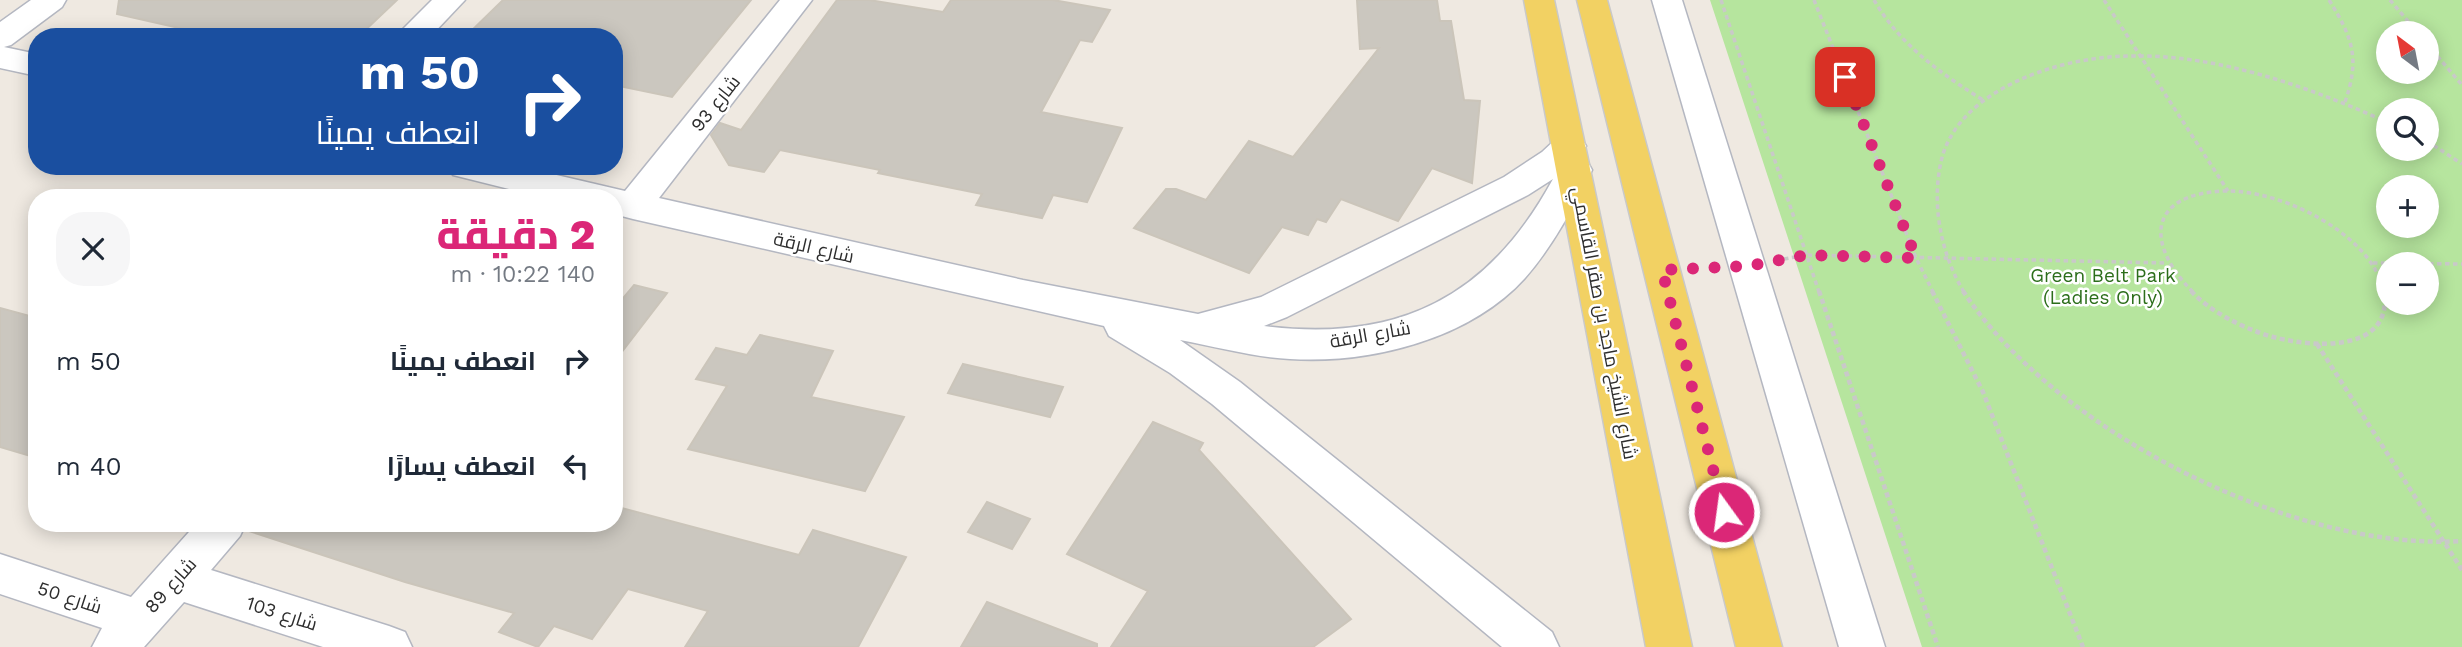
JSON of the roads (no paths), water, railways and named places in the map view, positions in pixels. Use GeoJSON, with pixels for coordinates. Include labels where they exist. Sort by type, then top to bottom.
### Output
{"type":"FeatureCollection","features":[{"type":"Feature","properties":{"kind":"main road","name":"شارع الشيخ ماجد بن صقر القاسمي"},"geometry":{"type":"LineString","coordinates":[[1539,0],[1669,647]]}},
{"type":"Feature","properties":{"kind":"main road"},"geometry":{"type":"LineString","coordinates":[[1592,0],[1759,647]]}},
{"type":"Feature","properties":{"kind":"street"},"geometry":{"type":"LineString","coordinates":[[0,38],[51,0]]}},
{"type":"Feature","properties":{"kind":"street"},"geometry":{"type":"LineString","coordinates":[[420,28],[450,0]]}},
{"type":"Feature","properties":{"kind":"street","name":"شارع 93"},"geometry":{"type":"LineString","coordinates":[[623,192],[797,0]]}},
{"type":"Feature","properties":{"kind":"street"},"geometry":{"type":"LineString","coordinates":[[1667,0],[1862,647]]}},
{"type":"Feature","properties":{"kind":"street"},"geometry":{"type":"LineString","coordinates":[[0,57],[28,63]]}},
{"type":"Feature","properties":{"kind":"street"},"geometry":{"type":"LineString","coordinates":[[1191,328],[1234,321],[1273,307],[1516,186],[1554,161],[1572,158]]}},
{"type":"Feature","properties":{"kind":"street","name":"شارع الرقة"},"geometry":{"type":"LineString","coordinates":[[623,203],[1097,310],[1260,341],[1306,343],[1362,339],[1426,324],[1455,312],[1506,275],[1545,227],[1572,158]]}},
{"type":"Feature","properties":{"kind":"street","name":"شارع الرقة"},"geometry":{"type":"LineString","coordinates":[[487,175],[522,189]]}},
{"type":"Feature","properties":{"kind":"street","name":"شارع الرقة"},"geometry":{"type":"LineString","coordinates":[[1097,310],[1141,334],[1226,393],[1536,647]]}},
{"type":"Feature","properties":{"kind":"street","name":"شارع 89"},"geometry":{"type":"LineString","coordinates":[[127,633],[217,532]]}},
{"type":"Feature","properties":{"kind":"street","name":"شارع 50"},"geometry":{"type":"LineString","coordinates":[[0,574],[127,633]]}},
{"type":"Feature","properties":{"kind":"street","name":"شارع 103"},"geometry":{"type":"LineString","coordinates":[[175,579],[389,647]]}},
{"type":"Feature","properties":{"kind":"park label","name":"Green Belt Park (Ladies Only)"},"geometry":{"type":"Point","coordinates":[2103,286]}}]}
